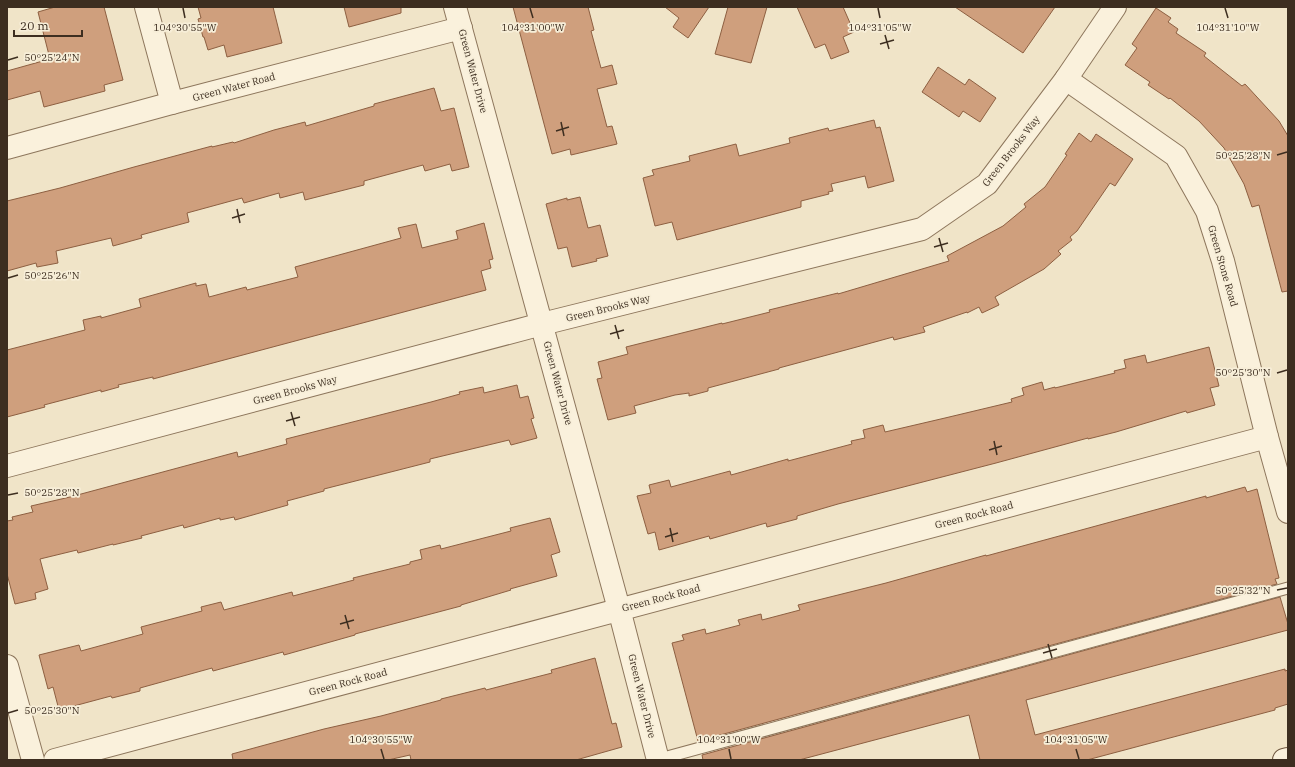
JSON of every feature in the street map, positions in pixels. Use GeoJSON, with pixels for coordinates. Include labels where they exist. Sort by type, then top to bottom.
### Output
{"type":"FeatureCollection","features":[{"type":"Feature","properties":{"kind":"street"},"geometry":{"type":"LineString","coordinates":[[146,7],[172,103]]}},
{"type":"Feature","properties":{"kind":"street","name":"Green Water Drive"},"geometry":{"type":"LineString","coordinates":[[455,7],[620,609],[657,760]]}},
{"type":"Feature","properties":{"kind":"street","name":"Green Brooks Way"},"geometry":{"type":"LineString","coordinates":[[7,466],[542,324],[922,229],[987,184],[1066,79],[1115,7]]}},
{"type":"Feature","properties":{"kind":"street","name":"Green Water Road"},"geometry":{"type":"LineString","coordinates":[[7,148],[172,103],[461,28]]}},
{"type":"Feature","properties":{"kind":"street","name":"Green Stone Road"},"geometry":{"type":"LineString","coordinates":[[1066,79],[1176,156],[1207,211],[1223,261],[1267,437],[1288,512]]}},
{"type":"Feature","properties":{"kind":"street","name":"Green Rock Road"},"geometry":{"type":"LineString","coordinates":[[55,760],[1267,437]]}},
{"type":"Feature","properties":{"kind":"street"},"geometry":{"type":"LineString","coordinates":[[7,666],[33,760]]}},
{"type":"Feature","properties":{"kind":"street"},"geometry":{"type":"LineString","coordinates":[[1284,760],[1288,759]]}},
{"type":"Feature","properties":{"kind":"lane"},"geometry":{"type":"LineString","coordinates":[[657,760],[1288,588]]}},
{"type":"Feature","properties":{"kind":"building"},"geometry":{"type":"Polygon","coordinates":[[[55,7],[104,7],[123,80],[104,85],[105,91],[44,107],[40,91],[7,100],[7,71],[50,59],[38,12],[55,7]]]}},
{"type":"Feature","properties":{"kind":"building"},"geometry":{"type":"Polygon","coordinates":[[[198,7],[273,7],[282,43],[227,57],[224,45],[208,50],[198,19],[201,18],[198,7]]]}},
{"type":"Feature","properties":{"kind":"building"},"geometry":{"type":"Polygon","coordinates":[[[344,7],[401,7],[401,13],[349,27],[344,7]]]}},
{"type":"Feature","properties":{"kind":"building"},"geometry":{"type":"Polygon","coordinates":[[[513,7],[588,7],[594,30],[591,31],[601,68],[612,65],[617,84],[597,89],[607,127],[612,126],[617,144],[571,155],[570,149],[552,154],[513,7]]]}},
{"type":"Feature","properties":{"kind":"building"},"geometry":{"type":"Polygon","coordinates":[[[665,7],[709,7],[688,38],[673,27],[679,18],[665,7]]]}},
{"type":"Feature","properties":{"kind":"building"},"geometry":{"type":"Polygon","coordinates":[[[728,7],[767,7],[751,63],[715,54],[728,7]]]}},
{"type":"Feature","properties":{"kind":"building"},"geometry":{"type":"Polygon","coordinates":[[[797,7],[843,7],[854,32],[843,37],[849,52],[831,59],[825,44],[815,48],[797,7]]]}},
{"type":"Feature","properties":{"kind":"building"},"geometry":{"type":"Polygon","coordinates":[[[955,7],[1055,7],[1023,53],[955,7]]]}},
{"type":"Feature","properties":{"kind":"building"},"geometry":{"type":"Polygon","coordinates":[[[1156,8],[1171,18],[1168,22],[1178,29],[1176,33],[1206,53],[1204,56],[1242,86],[1245,84],[1279,121],[1288,136],[1288,291],[1282,292],[1259,205],[1252,207],[1244,184],[1224,148],[1199,121],[1170,98],[1169,99],[1148,85],[1150,82],[1125,65],[1137,48],[1132,44],[1156,8]]]}},
{"type":"Feature","properties":{"kind":"building"},"geometry":{"type":"Polygon","coordinates":[[[938,67],[965,85],[969,79],[996,98],[980,122],[963,111],[959,117],[922,92],[938,67]]]}},
{"type":"Feature","properties":{"kind":"building"},"geometry":{"type":"Polygon","coordinates":[[[434,88],[441,111],[454,108],[469,167],[452,171],[450,164],[425,171],[423,165],[364,181],[364,185],[305,200],[303,192],[280,198],[279,193],[244,203],[242,198],[187,213],[189,222],[141,235],[142,238],[113,246],[111,238],[56,251],[58,263],[37,267],[36,263],[7,271],[7,201],[212,146],[234,143],[305,122],[306,126],[374,106],[374,104],[434,88]]]}},
{"type":"Feature","properties":{"kind":"building"},"geometry":{"type":"Polygon","coordinates":[[[874,120],[876,128],[880,127],[894,181],[868,188],[865,176],[831,184],[833,191],[828,192],[829,194],[801,201],[801,207],[677,240],[672,222],[655,226],[643,178],[654,175],[652,170],[690,161],[689,156],[736,144],[739,156],[790,143],[789,138],[828,128],[829,131],[874,120]]]}},
{"type":"Feature","properties":{"kind":"building"},"geometry":{"type":"Polygon","coordinates":[[[1079,133],[1091,142],[1096,134],[1133,159],[1115,186],[1110,183],[1077,231],[1070,237],[1072,240],[1058,251],[1061,254],[1044,269],[995,297],[999,305],[982,313],[979,307],[967,313],[923,327],[925,332],[894,340],[893,337],[708,388],[708,391],[689,396],[689,393],[675,395],[634,406],[636,413],[608,420],[597,379],[602,378],[598,362],[628,354],[626,347],[770,312],[769,310],[838,294],[949,261],[947,256],[1003,226],[1026,207],[1024,204],[1045,187],[1067,155],[1065,154],[1079,133]]]}},
{"type":"Feature","properties":{"kind":"building"},"geometry":{"type":"Polygon","coordinates":[[[580,197],[588,228],[600,225],[608,256],[596,259],[597,261],[572,267],[567,247],[558,249],[546,204],[567,198],[567,200],[580,197]]]}},
{"type":"Feature","properties":{"kind":"building"},"geometry":{"type":"Polygon","coordinates":[[[484,223],[493,259],[489,260],[491,268],[481,271],[486,290],[153,379],[153,377],[118,385],[119,387],[101,392],[101,390],[44,405],[45,407],[7,417],[7,350],[85,330],[83,320],[101,316],[101,318],[141,307],[139,299],[196,283],[196,286],[206,284],[209,297],[246,287],[247,290],[298,277],[295,267],[401,238],[398,228],[416,224],[422,248],[458,239],[456,231],[484,223]]]}},
{"type":"Feature","properties":{"kind":"building"},"geometry":{"type":"Polygon","coordinates":[[[1209,347],[1219,386],[1210,388],[1215,405],[1187,413],[1186,411],[1116,432],[1088,438],[838,504],[797,516],[797,519],[767,527],[766,523],[710,539],[709,536],[659,550],[655,532],[648,534],[637,496],[651,493],[649,485],[669,480],[671,487],[730,471],[731,475],[788,459],[788,461],[852,444],[851,441],[865,438],[863,430],[883,425],[885,432],[1012,402],[1011,399],[1024,395],[1022,388],[1042,382],[1044,390],[1055,388],[1115,373],[1114,371],[1126,368],[1124,360],[1145,355],[1147,363],[1209,347]]]}},
{"type":"Feature","properties":{"kind":"building"},"geometry":{"type":"Polygon","coordinates":[[[517,385],[520,398],[528,396],[534,418],[531,419],[537,438],[511,445],[509,440],[430,459],[430,462],[324,489],[324,491],[287,501],[288,505],[235,520],[234,517],[220,520],[220,518],[184,528],[183,525],[141,536],[142,538],[113,545],[78,553],[77,550],[40,559],[48,589],[35,593],[36,599],[15,604],[7,574],[7,521],[13,520],[12,517],[33,512],[31,506],[237,452],[238,457],[287,444],[286,439],[431,402],[460,394],[459,392],[483,387],[484,393],[517,385]]]}},
{"type":"Feature","properties":{"kind":"building"},"geometry":{"type":"Polygon","coordinates":[[[1245,487],[1247,492],[1257,489],[1279,578],[1275,579],[1277,584],[698,741],[672,643],[684,640],[682,635],[705,629],[706,634],[740,625],[738,620],[761,614],[762,620],[800,610],[798,605],[886,583],[1206,496],[1206,498],[1245,487]]]}},
{"type":"Feature","properties":{"kind":"building"},"geometry":{"type":"Polygon","coordinates":[[[550,518],[560,552],[551,555],[557,576],[510,589],[511,590],[461,606],[355,634],[284,655],[283,652],[213,671],[212,668],[140,688],[140,691],[112,698],[111,696],[59,710],[53,687],[48,689],[39,655],[79,645],[81,651],[143,634],[141,627],[202,611],[201,607],[221,602],[224,610],[292,592],[293,596],[354,580],[353,578],[410,564],[410,562],[422,559],[420,550],[440,545],[441,549],[511,531],[510,528],[550,518]]]}},
{"type":"Feature","properties":{"kind":"building"},"geometry":{"type":"Polygon","coordinates":[[[1280,597],[1288,624],[1288,630],[1026,700],[1035,735],[1285,669],[1285,671],[1288,670],[1288,704],[1275,708],[1275,710],[1087,760],[980,760],[969,715],[799,760],[703,760],[702,755],[1280,597]]]}},
{"type":"Feature","properties":{"kind":"building"},"geometry":{"type":"Polygon","coordinates":[[[595,658],[612,724],[616,723],[622,747],[576,760],[411,760],[410,755],[388,760],[233,760],[232,754],[441,699],[485,688],[486,690],[552,673],[551,670],[595,658]]]}}]}
